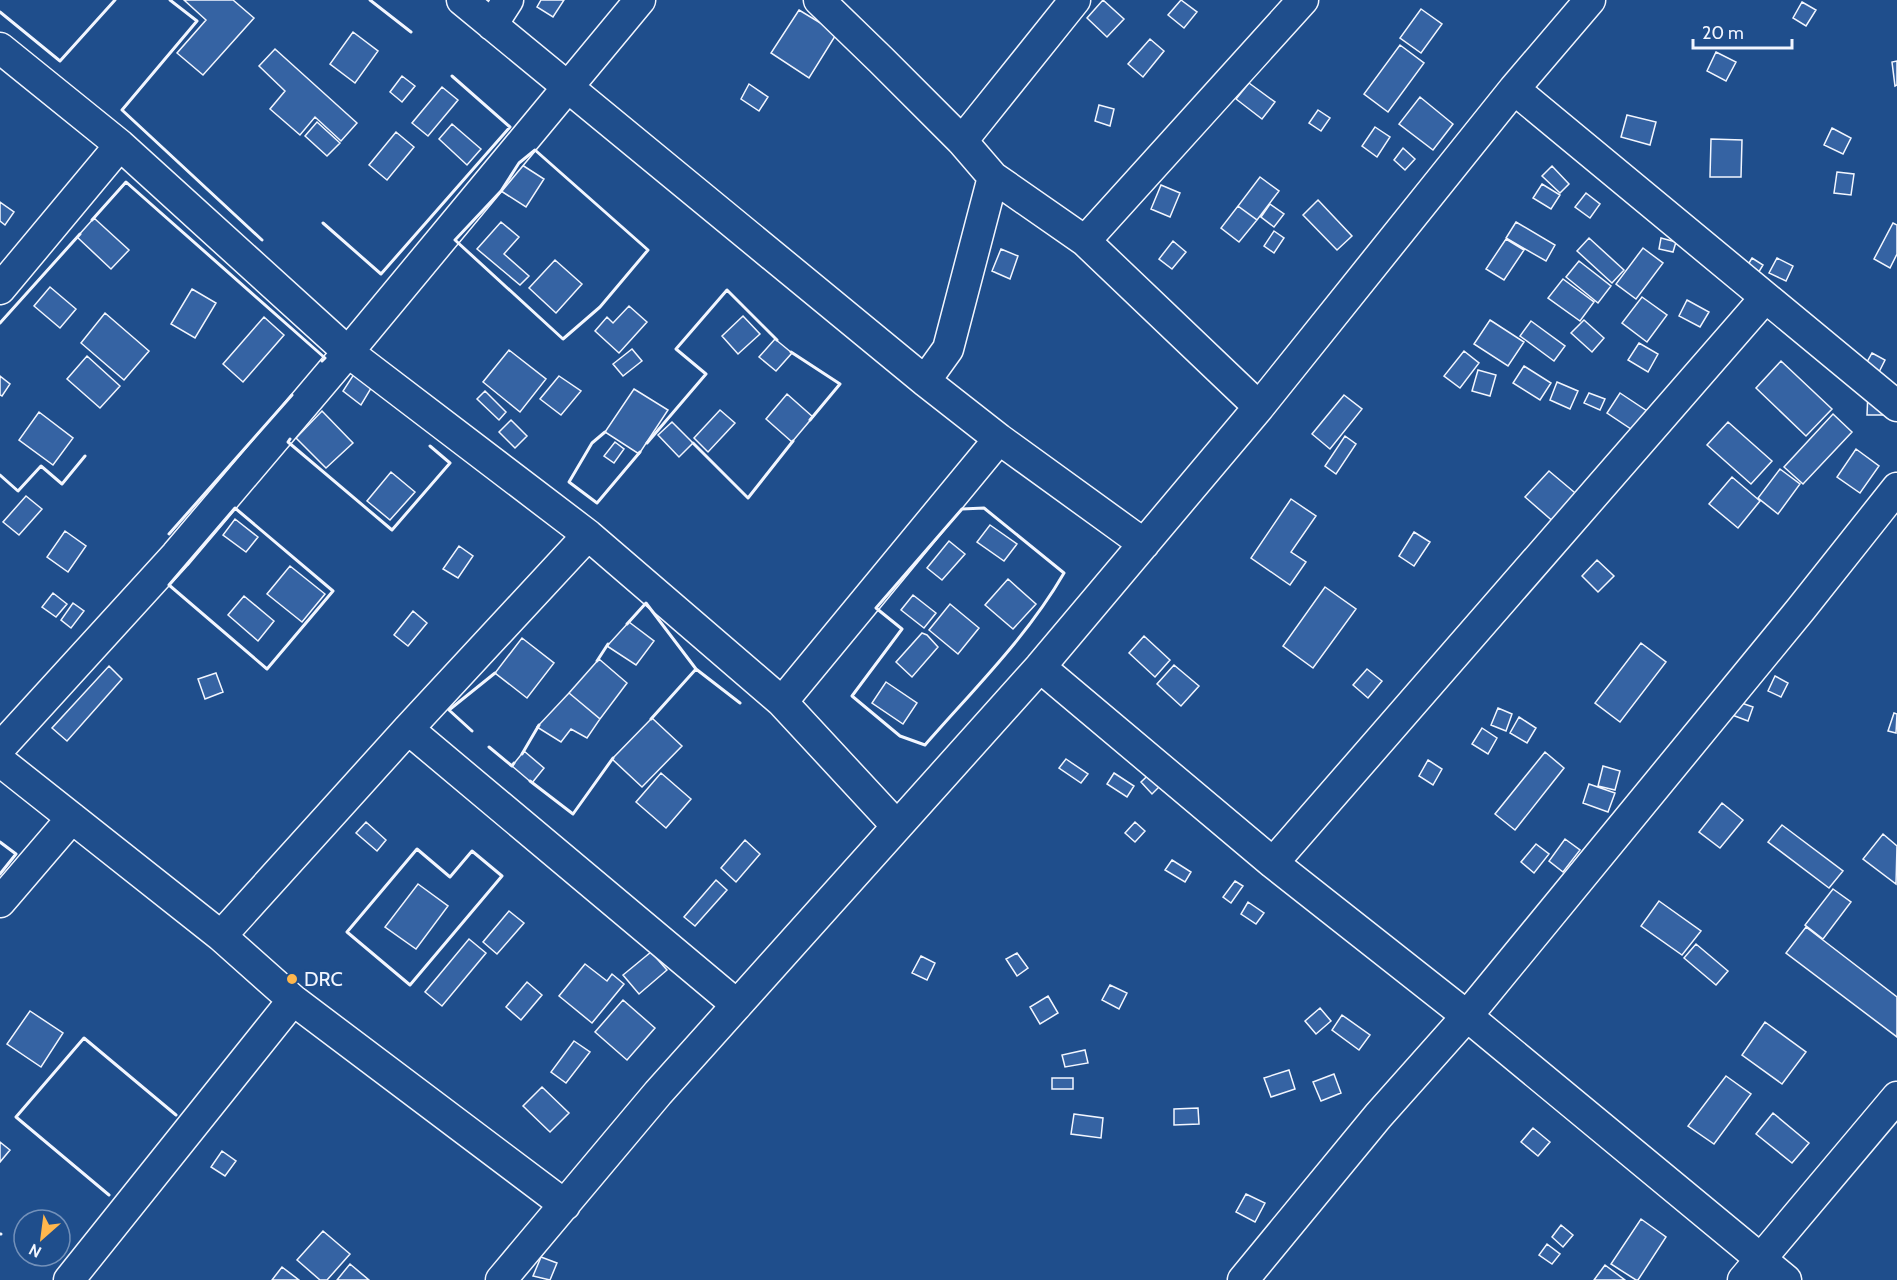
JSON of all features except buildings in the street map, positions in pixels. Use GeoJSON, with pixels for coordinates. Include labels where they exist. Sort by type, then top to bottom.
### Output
{"type":"FeatureCollection","features":[{"type":"Feature","properties":{"kind":"street"},"geometry":{"type":"LineString","coordinates":[[462,0],[925,381],[999,439],[1144,544]]}},
{"type":"Feature","properties":{"kind":"street"},"geometry":{"type":"LineString","coordinates":[[492,25],[508,0]]}},
{"type":"Feature","properties":{"kind":"street"},"geometry":{"type":"LineString","coordinates":[[0,748],[176,555],[640,0]]}},
{"type":"Feature","properties":{"kind":"street"},"geometry":{"type":"LineString","coordinates":[[819,0],[962,141],[993,177],[1085,241],[1259,407]]}},
{"type":"Feature","properties":{"kind":"street"},"geometry":{"type":"LineString","coordinates":[[962,141],[1075,0]]}},
{"type":"Feature","properties":{"kind":"street"},"geometry":{"type":"LineString","coordinates":[[1085,241],[1303,0]]}},
{"type":"Feature","properties":{"kind":"street"},"geometry":{"type":"LineString","coordinates":[[501,1280],[658,1094],[896,825],[1040,667],[1259,407],[1514,89],[1590,0]]}},
{"type":"Feature","properties":{"kind":"street"},"geometry":{"type":"LineString","coordinates":[[0,48],[120,145],[348,352],[588,535],[782,702],[896,825]]}},
{"type":"Feature","properties":{"kind":"street"},"geometry":{"type":"LineString","coordinates":[[1514,89],[1897,406]]}},
{"type":"Feature","properties":{"kind":"street"},"geometry":{"type":"LineString","coordinates":[[0,289],[120,145]]}},
{"type":"Feature","properties":{"kind":"street"},"geometry":{"type":"LineString","coordinates":[[925,381],[948,349],[993,177]]}},
{"type":"Feature","properties":{"kind":"street"},"geometry":{"type":"LineString","coordinates":[[1273,863],[1765,298]]}},
{"type":"Feature","properties":{"kind":"street"},"geometry":{"type":"LineString","coordinates":[[782,702],[999,439]]}},
{"type":"Feature","properties":{"kind":"street"},"geometry":{"type":"LineString","coordinates":[[1243,1280],[1378,1116],[1467,1016],[1794,618],[1897,488]]}},
{"type":"Feature","properties":{"kind":"street"},"geometry":{"type":"LineString","coordinates":[[221,936],[408,729],[588,535]]}},
{"type":"Feature","properties":{"kind":"street"},"geometry":{"type":"LineString","coordinates":[[1040,667],[1273,863],[1467,1016],[1751,1270],[1786,1280]]}},
{"type":"Feature","properties":{"kind":"street"},"geometry":{"type":"LineString","coordinates":[[408,729],[737,1005]]}},
{"type":"Feature","properties":{"kind":"street"},"geometry":{"type":"LineString","coordinates":[[0,761],[221,936],[293,1000],[565,1205]]}},
{"type":"Feature","properties":{"kind":"street"},"geometry":{"type":"LineString","coordinates":[[0,902],[72,818]]}},
{"type":"Feature","properties":{"kind":"street"},"geometry":{"type":"LineString","coordinates":[[69,1280],[293,1000]]}},
{"type":"Feature","properties":{"kind":"street"},"geometry":{"type":"LineString","coordinates":[[1751,1270],[1897,1097]]}},
{"type":"Feature","properties":{"kind":"wall"},"geometry":{"type":"LineString","coordinates":[[0,12],[60,61],[115,0]]}},
{"type":"Feature","properties":{"kind":"wall"},"geometry":{"type":"LineString","coordinates":[[170,0],[197,21],[122,110],[262,240]]}},
{"type":"Feature","properties":{"kind":"wall"},"geometry":{"type":"LineString","coordinates":[[370,0],[411,32]]}},
{"type":"Feature","properties":{"kind":"wall"},"geometry":{"type":"LineString","coordinates":[[323,223],[381,274],[510,127],[452,76]]}},
{"type":"Feature","properties":{"kind":"wall"},"geometry":{"type":"LineString","coordinates":[[535,150],[648,250],[600,307],[563,339],[455,240],[501,191],[519,163],[535,150]]}},
{"type":"Feature","properties":{"kind":"wall"},"geometry":{"type":"LineString","coordinates":[[92,220],[126,182],[325,358],[322,361]]}},
{"type":"Feature","properties":{"kind":"wall"},"geometry":{"type":"LineString","coordinates":[[0,323],[80,234]]}},
{"type":"Feature","properties":{"kind":"wall"},"geometry":{"type":"LineString","coordinates":[[647,443],[706,374],[676,349],[727,290],[777,340]]}},
{"type":"Feature","properties":{"kind":"wall"},"geometry":{"type":"LineString","coordinates":[[791,352],[840,384],[810,420]]}},
{"type":"Feature","properties":{"kind":"wall"},"geometry":{"type":"LineString","coordinates":[[169,534],[292,395]]}},
{"type":"Feature","properties":{"kind":"wall"},"geometry":{"type":"LineString","coordinates":[[605,432],[592,443],[569,482],[597,503],[640,452]]}},
{"type":"Feature","properties":{"kind":"wall"},"geometry":{"type":"LineString","coordinates":[[290,439],[288,442],[392,530],[450,463],[430,446]]}},
{"type":"Feature","properties":{"kind":"wall"},"geometry":{"type":"LineString","coordinates":[[693,443],[748,498],[793,441]]}},
{"type":"Feature","properties":{"kind":"wall"},"geometry":{"type":"LineString","coordinates":[[0,475],[18,491],[41,466],[62,484],[85,456]]}},
{"type":"Feature","properties":{"kind":"wall"},"geometry":{"type":"LineString","coordinates":[[235,508],[333,591],[267,669],[169,585],[235,508]]}},
{"type":"Feature","properties":{"kind":"wall"},"geometry":{"type":"LineString","coordinates":[[984,508],[1064,573],[1016,641],[925,745],[900,736],[852,696],[902,629],[876,608],[962,509],[984,508]]}},
{"type":"Feature","properties":{"kind":"wall"},"geometry":{"type":"LineString","coordinates":[[627,624],[646,603],[696,669]]}},
{"type":"Feature","properties":{"kind":"wall"},"geometry":{"type":"LineString","coordinates":[[597,661],[608,644]]}},
{"type":"Feature","properties":{"kind":"wall"},"geometry":{"type":"LineString","coordinates":[[651,719],[696,669],[740,703]]}},
{"type":"Feature","properties":{"kind":"wall"},"geometry":{"type":"LineString","coordinates":[[472,731],[449,710],[495,673]]}},
{"type":"Feature","properties":{"kind":"wall"},"geometry":{"type":"LineString","coordinates":[[522,754],[539,725]]}},
{"type":"Feature","properties":{"kind":"wall"},"geometry":{"type":"LineString","coordinates":[[489,747],[512,766],[514,763]]}},
{"type":"Feature","properties":{"kind":"wall"},"geometry":{"type":"LineString","coordinates":[[530,781],[573,814],[613,758]]}},
{"type":"Feature","properties":{"kind":"wall"},"geometry":{"type":"LineString","coordinates":[[0,842],[16,854],[0,874]]}},
{"type":"Feature","properties":{"kind":"wall"},"geometry":{"type":"LineString","coordinates":[[417,849],[450,877],[472,851],[502,876],[410,985],[347,932],[417,849]]}},
{"type":"Feature","properties":{"kind":"wall"},"geometry":{"type":"LineString","coordinates":[[109,1195],[16,1117],[84,1038],[176,1115]]}},
{"type":"Feature","properties":{"kind":"place","name":"DRC"},"geometry":{"type":"Point","coordinates":[292,979]}}]}
